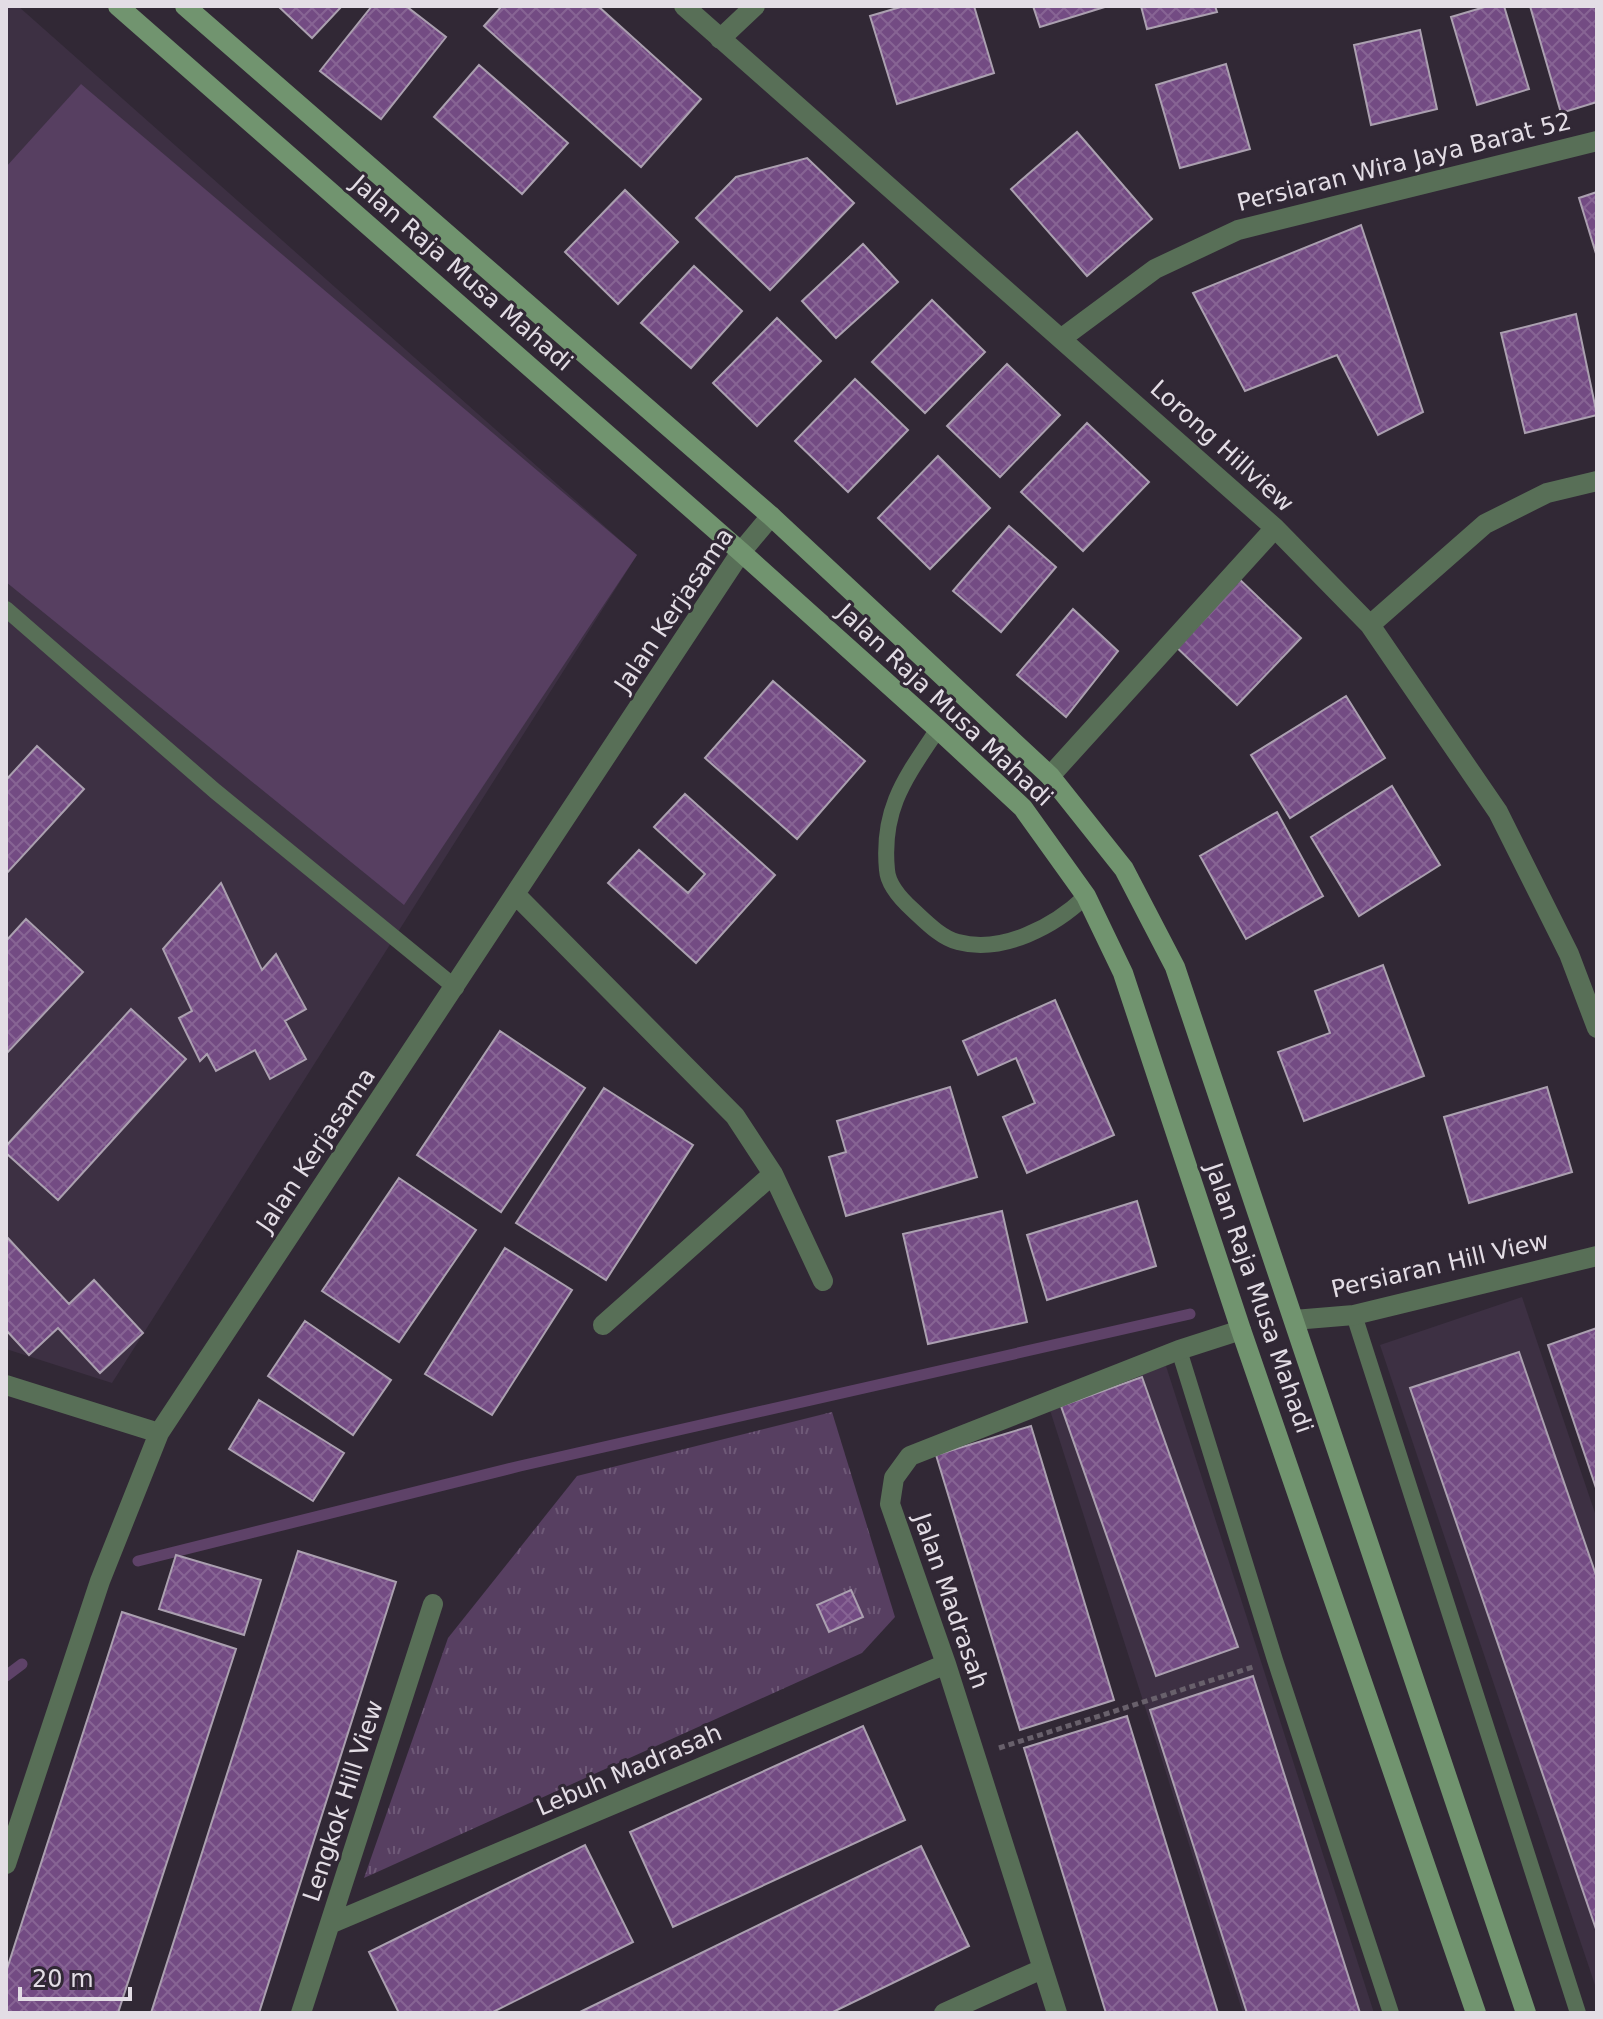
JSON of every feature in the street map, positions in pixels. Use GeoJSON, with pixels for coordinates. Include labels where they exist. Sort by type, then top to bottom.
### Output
{"type":"FeatureCollection","features":[{"type":"Feature","properties":{"kind":"main road","name":"Jalan Raja Musa Mahadi"},"geometry":{"type":"LineString","coordinates":[[185,6],[771,516],[1050,776],[1124,869],[1175,967],[1526,2013]]}},
{"type":"Feature","properties":{"kind":"main road","name":"Jalan Raja Musa Mahadi"},"geometry":{"type":"LineString","coordinates":[[128,9],[938,729],[1023,808],[1086,896],[1123,973],[1241,1330],[1476,2013]]}},
{"type":"Feature","properties":{"kind":"street","name":"Lorong Hillview"},"geometry":{"type":"LineString","coordinates":[[684,6],[1275,528],[1370,625],[1498,812],[1569,954],[1597,1028]]}},
{"type":"Feature","properties":{"kind":"street"},"geometry":{"type":"LineString","coordinates":[[720,39],[755,6]]}},
{"type":"Feature","properties":{"kind":"street","name":"Persiaran Wira Jaya Barat 52"},"geometry":{"type":"LineString","coordinates":[[1062,338],[1155,269],[1238,230],[1597,141]]}},
{"type":"Feature","properties":{"kind":"street"},"geometry":{"type":"LineString","coordinates":[[1370,625],[1485,524],[1547,493],[1597,481]]}},
{"type":"Feature","properties":{"kind":"street","name":"Jalan Kerjasama"},"geometry":{"type":"LineString","coordinates":[[6,1864],[100,1581],[159,1433],[517,896],[741,552],[771,516]]}},
{"type":"Feature","properties":{"kind":"street"},"geometry":{"type":"LineString","coordinates":[[1050,776],[1275,528]]}},
{"type":"Feature","properties":{"kind":"street"},"geometry":{"type":"LineString","coordinates":[[517,896],[735,1116],[773,1174],[823,1281]]}},
{"type":"Feature","properties":{"kind":"street"},"geometry":{"type":"LineString","coordinates":[[603,1325],[773,1174]]}},
{"type":"Feature","properties":{"kind":"street","name":"Persiaran Hill View"},"geometry":{"type":"LineString","coordinates":[[1294,1320],[1354,1315],[1597,1256]]}},
{"type":"Feature","properties":{"kind":"street","name":"Jalan Madrasah"},"geometry":{"type":"LineString","coordinates":[[1057,2013],[946,1664],[890,1504],[894,1478],[910,1456],[1179,1350],[1241,1330]]}},
{"type":"Feature","properties":{"kind":"street"},"geometry":{"type":"LineString","coordinates":[[6,1385],[159,1433]]}},
{"type":"Feature","properties":{"kind":"street","name":"Lengkok Hill View"},"geometry":{"type":"LineString","coordinates":[[301,2013],[433,1604]]}},
{"type":"Feature","properties":{"kind":"street","name":"Lebuh Madrasah"},"geometry":{"type":"LineString","coordinates":[[332,1923],[946,1664]]}},
{"type":"Feature","properties":{"kind":"street"},"geometry":{"type":"LineString","coordinates":[[944,2013],[1042,1969]]}},
{"type":"Feature","properties":{"kind":"lane"},"geometry":{"type":"LineString","coordinates":[[6,609],[215,791],[456,988]]}},
{"type":"Feature","properties":{"kind":"lane"},"geometry":{"type":"LineString","coordinates":[[938,729],[897,792],[887,834],[886,874],[902,900],[931,926],[956,942],[988,944],[1062,920],[1086,896]]}},
{"type":"Feature","properties":{"kind":"lane"},"geometry":{"type":"LineString","coordinates":[[1354,1315],[1578,2013]]}},
{"type":"Feature","properties":{"kind":"lane"},"geometry":{"type":"LineString","coordinates":[[1179,1350],[1275,1660],[1391,2013]]}},
{"type":"Feature","properties":{"kind":"path"},"geometry":{"type":"LineString","coordinates":[[975,1755],[1275,1660]]}},
{"type":"Feature","properties":{"kind":"shaded area"},"geometry":{"type":"Polygon","coordinates":[[[6,6],[18,6],[637,555],[112,1383],[6,1349],[6,6]]]}},
{"type":"Feature","properties":{"kind":"shaded area"},"geometry":{"type":"Polygon","coordinates":[[[1522,1297],[1597,1519],[1597,1991],[1380,1345],[1522,1297]]]}},
{"type":"Feature","properties":{"kind":"shaded area"},"geometry":{"type":"Polygon","coordinates":[[[1166,1366],[1374,2013],[1243,2013],[1048,1404],[1166,1366]]]}},
{"type":"Feature","properties":{"kind":"green space"},"geometry":{"type":"Polygon","coordinates":[[[81,84],[637,555],[404,905],[6,582],[6,167],[81,84]]]}},
{"type":"Feature","properties":{"kind":"green space"},"geometry":{"type":"Polygon","coordinates":[[[832,1412],[895,1617],[862,1653],[364,1878],[448,1638],[577,1476],[832,1412]]]}},
{"type":"Feature","properties":{"kind":"building"},"geometry":{"type":"Polygon","coordinates":[[[278,6],[342,6],[312,38],[278,6]]]}},
{"type":"Feature","properties":{"kind":"building"},"geometry":{"type":"Polygon","coordinates":[[[372,6],[406,6],[446,37],[381,119],[320,71],[372,6]]]}},
{"type":"Feature","properties":{"kind":"building"},"geometry":{"type":"Polygon","coordinates":[[[502,6],[598,6],[701,99],[641,167],[484,26],[502,6]]]}},
{"type":"Feature","properties":{"kind":"building"},"geometry":{"type":"Polygon","coordinates":[[[904,6],[974,6],[994,73],[897,104],[870,16],[904,6]]]}},
{"type":"Feature","properties":{"kind":"building"},"geometry":{"type":"Polygon","coordinates":[[[1033,6],[1108,6],[1040,27],[1033,6]]]}},
{"type":"Feature","properties":{"kind":"building"},"geometry":{"type":"Polygon","coordinates":[[[1141,6],[1215,6],[1217,12],[1147,29],[1141,6]]]}},
{"type":"Feature","properties":{"kind":"building"},"geometry":{"type":"Polygon","coordinates":[[[1488,6],[1504,6],[1529,89],[1477,105],[1451,17],[1488,6]]]}},
{"type":"Feature","properties":{"kind":"building"},"geometry":{"type":"Polygon","coordinates":[[[1530,6],[1597,6],[1597,102],[1561,113],[1530,6]]]}},
{"type":"Feature","properties":{"kind":"building"},"geometry":{"type":"Polygon","coordinates":[[[1420,30],[1437,109],[1371,125],[1354,45],[1420,30]]]}},
{"type":"Feature","properties":{"kind":"building"},"geometry":{"type":"Polygon","coordinates":[[[1226,64],[1250,149],[1180,168],[1156,85],[1226,64]]]}},
{"type":"Feature","properties":{"kind":"building"},"geometry":{"type":"Polygon","coordinates":[[[479,65],[568,143],[522,194],[434,117],[479,65]]]}},
{"type":"Feature","properties":{"kind":"building"},"geometry":{"type":"Polygon","coordinates":[[[1077,132],[1152,219],[1087,276],[1011,189],[1077,132]]]}},
{"type":"Feature","properties":{"kind":"building"},"geometry":{"type":"Polygon","coordinates":[[[807,158],[854,203],[770,290],[696,218],[736,177],[807,158]]]}},
{"type":"Feature","properties":{"kind":"building"},"geometry":{"type":"Polygon","coordinates":[[[625,190],[678,242],[618,304],[565,252],[625,190]]]}},
{"type":"Feature","properties":{"kind":"building"},"geometry":{"type":"Polygon","coordinates":[[[1597,192],[1597,257],[1579,198],[1597,192]]]}},
{"type":"Feature","properties":{"kind":"building"},"geometry":{"type":"Polygon","coordinates":[[[1361,225],[1423,412],[1378,435],[1337,355],[1245,391],[1193,293],[1361,225]]]}},
{"type":"Feature","properties":{"kind":"building"},"geometry":{"type":"Polygon","coordinates":[[[863,244],[898,282],[836,338],[802,301],[863,244]]]}},
{"type":"Feature","properties":{"kind":"building"},"geometry":{"type":"Polygon","coordinates":[[[694,266],[742,311],[691,368],[641,323],[694,266]]]}},
{"type":"Feature","properties":{"kind":"building"},"geometry":{"type":"Polygon","coordinates":[[[932,300],[985,352],[925,413],[872,362],[932,300]]]}},
{"type":"Feature","properties":{"kind":"building"},"geometry":{"type":"Polygon","coordinates":[[[1576,314],[1597,415],[1525,433],[1501,333],[1576,314]]]}},
{"type":"Feature","properties":{"kind":"building"},"geometry":{"type":"Polygon","coordinates":[[[777,318],[821,361],[757,426],[713,383],[777,318]]]}},
{"type":"Feature","properties":{"kind":"building"},"geometry":{"type":"Polygon","coordinates":[[[1007,364],[1060,415],[1000,477],[947,426],[1007,364]]]}},
{"type":"Feature","properties":{"kind":"building"},"geometry":{"type":"Polygon","coordinates":[[[855,379],[908,430],[848,492],[795,441],[855,379]]]}},
{"type":"Feature","properties":{"kind":"building"},"geometry":{"type":"Polygon","coordinates":[[[1087,423],[1149,482],[1083,551],[1021,492],[1087,423]]]}},
{"type":"Feature","properties":{"kind":"building"},"geometry":{"type":"Polygon","coordinates":[[[938,456],[990,508],[930,569],[878,518],[938,456]]]}},
{"type":"Feature","properties":{"kind":"building"},"geometry":{"type":"Polygon","coordinates":[[[1009,526],[1056,567],[1001,632],[953,591],[1009,526]]]}},
{"type":"Feature","properties":{"kind":"building"},"geometry":{"type":"Polygon","coordinates":[[[1236,576],[1301,638],[1237,705],[1172,643],[1236,576]]]}},
{"type":"Feature","properties":{"kind":"building"},"geometry":{"type":"Polygon","coordinates":[[[1073,609],[1118,651],[1066,717],[1017,675],[1073,609]]]}},
{"type":"Feature","properties":{"kind":"building"},"geometry":{"type":"Polygon","coordinates":[[[773,681],[865,761],[797,839],[705,758],[773,681]]]}},
{"type":"Feature","properties":{"kind":"building"},"geometry":{"type":"Polygon","coordinates":[[[1346,696],[1385,758],[1290,818],[1251,755],[1346,696]]]}},
{"type":"Feature","properties":{"kind":"building"},"geometry":{"type":"Polygon","coordinates":[[[37,746],[84,789],[6,874],[6,780],[37,746]]]}},
{"type":"Feature","properties":{"kind":"building"},"geometry":{"type":"Polygon","coordinates":[[[1392,786],[1440,865],[1359,916],[1311,837],[1392,786]]]}},
{"type":"Feature","properties":{"kind":"building"},"geometry":{"type":"Polygon","coordinates":[[[685,794],[775,875],[696,963],[608,883],[639,850],[688,893],[705,874],[654,827],[685,794]]]}},
{"type":"Feature","properties":{"kind":"building"},"geometry":{"type":"Polygon","coordinates":[[[1277,812],[1323,896],[1246,939],[1200,856],[1277,812]]]}},
{"type":"Feature","properties":{"kind":"building"},"geometry":{"type":"Polygon","coordinates":[[[221,883],[262,970],[276,954],[306,1009],[285,1021],[306,1059],[270,1079],[255,1050],[216,1071],[207,1054],[200,1061],[179,1018],[192,1011],[163,949],[221,883]]]}},
{"type":"Feature","properties":{"kind":"building"},"geometry":{"type":"Polygon","coordinates":[[[26,919],[83,972],[6,1054],[6,941],[26,919]]]}},
{"type":"Feature","properties":{"kind":"building"},"geometry":{"type":"Polygon","coordinates":[[[1383,965],[1424,1076],[1304,1121],[1278,1052],[1330,1033],[1315,991],[1383,965]]]}},
{"type":"Feature","properties":{"kind":"building"},"geometry":{"type":"Polygon","coordinates":[[[1055,1000],[1114,1135],[1027,1173],[1003,1117],[1035,1103],[1016,1058],[978,1075],[963,1041],[1055,1000]]]}},
{"type":"Feature","properties":{"kind":"building"},"geometry":{"type":"Polygon","coordinates":[[[131,1009],[186,1059],[58,1200],[6,1153],[6,1146],[131,1009]]]}},
{"type":"Feature","properties":{"kind":"building"},"geometry":{"type":"Polygon","coordinates":[[[500,1031],[585,1088],[501,1212],[417,1155],[500,1031]]]}},
{"type":"Feature","properties":{"kind":"building"},"geometry":{"type":"Polygon","coordinates":[[[950,1087],[977,1177],[846,1216],[829,1157],[846,1152],[837,1121],[950,1087]]]}},
{"type":"Feature","properties":{"kind":"building"},"geometry":{"type":"Polygon","coordinates":[[[1547,1087],[1572,1172],[1469,1203],[1444,1117],[1547,1087]]]}},
{"type":"Feature","properties":{"kind":"building"},"geometry":{"type":"Polygon","coordinates":[[[604,1088],[693,1145],[606,1280],[516,1223],[604,1088]]]}},
{"type":"Feature","properties":{"kind":"building"},"geometry":{"type":"Polygon","coordinates":[[[399,1178],[476,1230],[399,1342],[322,1291],[399,1178]]]}},
{"type":"Feature","properties":{"kind":"building"},"geometry":{"type":"Polygon","coordinates":[[[1137,1201],[1156,1266],[1047,1300],[1027,1235],[1137,1201]]]}},
{"type":"Feature","properties":{"kind":"building"},"geometry":{"type":"Polygon","coordinates":[[[1002,1211],[1027,1322],[928,1344],[903,1234],[1002,1211]]]}},
{"type":"Feature","properties":{"kind":"building"},"geometry":{"type":"Polygon","coordinates":[[[6,1236],[69,1304],[94,1280],[143,1333],[100,1373],[58,1328],[29,1355],[6,1330],[6,1236]]]}},
{"type":"Feature","properties":{"kind":"building"},"geometry":{"type":"Polygon","coordinates":[[[505,1248],[572,1290],[492,1415],[425,1374],[505,1248]]]}},
{"type":"Feature","properties":{"kind":"building"},"geometry":{"type":"Polygon","coordinates":[[[305,1321],[391,1380],[353,1435],[268,1376],[305,1321]]]}},
{"type":"Feature","properties":{"kind":"building"},"geometry":{"type":"Polygon","coordinates":[[[1597,1328],[1597,1491],[1548,1345],[1597,1328]]]}},
{"type":"Feature","properties":{"kind":"building"},"geometry":{"type":"Polygon","coordinates":[[[1519,1352],[1597,1578],[1597,1932],[1410,1388],[1519,1352]]]}},
{"type":"Feature","properties":{"kind":"building"},"geometry":{"type":"Polygon","coordinates":[[[1142,1377],[1238,1647],[1156,1676],[1061,1406],[1142,1377]]]}},
{"type":"Feature","properties":{"kind":"building"},"geometry":{"type":"Polygon","coordinates":[[[259,1400],[344,1453],[313,1501],[229,1449],[259,1400]]]}},
{"type":"Feature","properties":{"kind":"building"},"geometry":{"type":"Polygon","coordinates":[[[1031,1426],[1114,1700],[1020,1730],[936,1455],[1031,1426]]]}},
{"type":"Feature","properties":{"kind":"building"},"geometry":{"type":"Polygon","coordinates":[[[298,1551],[396,1582],[259,2013],[151,2013],[298,1551]]]}},
{"type":"Feature","properties":{"kind":"building"},"geometry":{"type":"Polygon","coordinates":[[[176,1555],[261,1580],[244,1635],[159,1609],[176,1555]]]}},
{"type":"Feature","properties":{"kind":"building"},"geometry":{"type":"Polygon","coordinates":[[[851,1590],[863,1617],[829,1632],[817,1605],[851,1590]]]}},
{"type":"Feature","properties":{"kind":"building"},"geometry":{"type":"Polygon","coordinates":[[[122,1612],[236,1649],[118,2013],[6,2013],[6,1972],[122,1612]]]}},
{"type":"Feature","properties":{"kind":"building"},"geometry":{"type":"Polygon","coordinates":[[[1253,1676],[1360,2013],[1247,2013],[1150,1710],[1253,1676]]]}},
{"type":"Feature","properties":{"kind":"building"},"geometry":{"type":"Polygon","coordinates":[[[1127,1716],[1218,2013],[1106,2013],[1024,1748],[1127,1716]]]}},
{"type":"Feature","properties":{"kind":"building"},"geometry":{"type":"Polygon","coordinates":[[[863,1726],[905,1820],[673,1927],[630,1832],[863,1726]]]}},
{"type":"Feature","properties":{"kind":"building"},"geometry":{"type":"Polygon","coordinates":[[[585,1845],[633,1942],[491,2013],[399,2013],[369,1952],[585,1845]]]}},
{"type":"Feature","properties":{"kind":"building"},"geometry":{"type":"Polygon","coordinates":[[[921,1846],[969,1946],[831,2013],[578,2013],[921,1846]]]}},
{"type":"Feature","properties":{"kind":"waterway"},"geometry":{"type":"LineString","coordinates":[[138,1561],[520,1466],[1190,1314]]}},
{"type":"Feature","properties":{"kind":"waterway"},"geometry":{"type":"LineString","coordinates":[[6,1676],[22,1664]]}}]}
